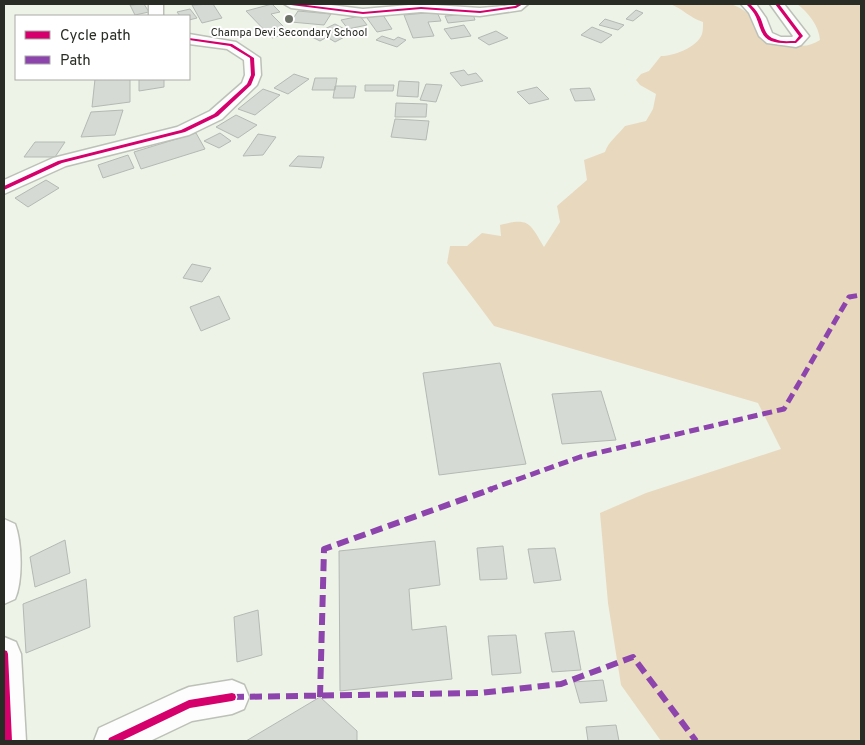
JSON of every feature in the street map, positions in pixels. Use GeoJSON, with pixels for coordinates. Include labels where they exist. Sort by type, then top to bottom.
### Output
{"type":"FeatureCollection","features":[{"type":"Feature","properties":{"kind":"street"},"geometry":{"type":"LineString","coordinates":[[291,4],[363,13],[421,8],[480,12],[502,10],[521,4]]}},
{"type":"Feature","properties":{"kind":"street"},"geometry":{"type":"LineString","coordinates":[[748,4],[753,7],[762,31],[770,39],[778,43],[796,42],[801,36],[777,4]]}},
{"type":"Feature","properties":{"kind":"street"},"geometry":{"type":"LineString","coordinates":[[4,188],[60,162],[183,131],[216,115],[249,86],[253,75],[252,58],[231,46],[190,38]]}},
{"type":"Feature","properties":{"kind":"street"},"geometry":{"type":"LineString","coordinates":[[4,534],[4,588]]}},
{"type":"Feature","properties":{"kind":"street"},"geometry":{"type":"LineString","coordinates":[[4,654],[8,741]]}},
{"type":"Feature","properties":{"kind":"street"},"geometry":{"type":"LineString","coordinates":[[112,741],[189,704],[232,697]]}},
{"type":"Feature","properties":{"kind":"shaded area"},"geometry":{"type":"Polygon","coordinates":[[[710,2],[731,4],[742,9],[785,41],[796,45],[808,45],[820,40],[818,30],[805,11],[797,4],[861,4],[861,741],[661,741],[621,685],[608,603],[600,513],[646,493],[781,449],[758,403],[494,326],[447,263],[450,246],[467,246],[482,233],[501,236],[500,225],[510,223],[523,222],[528,224],[544,247],[560,222],[557,206],[587,180],[584,160],[605,152],[606,148],[625,126],[646,121],[653,109],[656,94],[640,85],[636,80],[641,74],[649,71],[661,56],[672,55],[690,47],[702,34],[703,22],[670,4],[710,2]]]}},
{"type":"Feature","properties":{"kind":"building"},"geometry":{"type":"Polygon","coordinates":[[[144,4],[149,12],[135,15],[130,5],[144,4]]]}},
{"type":"Feature","properties":{"kind":"building"},"geometry":{"type":"Polygon","coordinates":[[[213,4],[222,18],[202,23],[192,5],[213,4]]]}},
{"type":"Feature","properties":{"kind":"building"},"geometry":{"type":"Polygon","coordinates":[[[272,4],[280,12],[271,14],[290,33],[272,38],[246,11],[272,4]]]}},
{"type":"Feature","properties":{"kind":"building"},"geometry":{"type":"Polygon","coordinates":[[[190,9],[197,18],[190,20],[190,15],[179,15],[177,12],[190,9]]]}},
{"type":"Feature","properties":{"kind":"building"},"geometry":{"type":"Polygon","coordinates":[[[636,10],[643,13],[633,21],[626,19],[636,10]]]}},
{"type":"Feature","properties":{"kind":"building"},"geometry":{"type":"Polygon","coordinates":[[[298,11],[331,14],[324,25],[291,22],[298,11]]]}},
{"type":"Feature","properties":{"kind":"building"},"geometry":{"type":"Polygon","coordinates":[[[437,12],[441,21],[428,22],[434,36],[413,38],[404,15],[437,12]]]}},
{"type":"Feature","properties":{"kind":"building"},"geometry":{"type":"Polygon","coordinates":[[[473,14],[475,20],[448,23],[445,16],[473,14]]]}},
{"type":"Feature","properties":{"kind":"building"},"geometry":{"type":"Polygon","coordinates":[[[383,15],[392,29],[377,32],[367,18],[383,15]]]}},
{"type":"Feature","properties":{"kind":"building"},"geometry":{"type":"Polygon","coordinates":[[[360,16],[367,25],[348,29],[341,20],[360,16]]]}},
{"type":"Feature","properties":{"kind":"building"},"geometry":{"type":"Polygon","coordinates":[[[605,19],[624,25],[618,30],[599,25],[605,19]]]}},
{"type":"Feature","properties":{"kind":"building"},"geometry":{"type":"Polygon","coordinates":[[[335,24],[352,33],[335,42],[327,37],[320,41],[310,36],[335,24]]]}},
{"type":"Feature","properties":{"kind":"building"},"geometry":{"type":"Polygon","coordinates":[[[464,25],[471,36],[451,39],[444,29],[464,25]]]}},
{"type":"Feature","properties":{"kind":"building"},"geometry":{"type":"Polygon","coordinates":[[[592,27],[612,35],[601,43],[581,35],[592,27]]]}},
{"type":"Feature","properties":{"kind":"building"},"geometry":{"type":"Polygon","coordinates":[[[496,31],[508,38],[489,45],[478,38],[496,31]]]}},
{"type":"Feature","properties":{"kind":"building"},"geometry":{"type":"Polygon","coordinates":[[[382,36],[394,40],[398,37],[406,40],[397,47],[376,40],[382,36]]]}},
{"type":"Feature","properties":{"kind":"building"},"geometry":{"type":"Polygon","coordinates":[[[464,70],[468,75],[476,73],[483,81],[461,86],[450,73],[464,70]]]}},
{"type":"Feature","properties":{"kind":"building"},"geometry":{"type":"Polygon","coordinates":[[[294,74],[309,79],[288,94],[274,88],[294,74]]]}},
{"type":"Feature","properties":{"kind":"building"},"geometry":{"type":"Polygon","coordinates":[[[315,78],[337,78],[335,90],[312,90],[315,78]]]}},
{"type":"Feature","properties":{"kind":"building"},"geometry":{"type":"Polygon","coordinates":[[[95,80],[130,80],[130,102],[92,107],[95,80]]]}},
{"type":"Feature","properties":{"kind":"building"},"geometry":{"type":"Polygon","coordinates":[[[139,80],[164,80],[164,87],[139,91],[139,80]]]}},
{"type":"Feature","properties":{"kind":"building"},"geometry":{"type":"Polygon","coordinates":[[[399,81],[419,82],[418,97],[397,96],[399,81]]]}},
{"type":"Feature","properties":{"kind":"building"},"geometry":{"type":"Polygon","coordinates":[[[426,84],[442,85],[436,102],[420,100],[426,84]]]}},
{"type":"Feature","properties":{"kind":"building"},"geometry":{"type":"Polygon","coordinates":[[[365,85],[394,85],[393,91],[365,91],[365,85]]]}},
{"type":"Feature","properties":{"kind":"building"},"geometry":{"type":"Polygon","coordinates":[[[335,86],[356,86],[354,98],[333,98],[335,86]]]}},
{"type":"Feature","properties":{"kind":"building"},"geometry":{"type":"Polygon","coordinates":[[[537,87],[549,99],[529,104],[517,92],[537,87]]]}},
{"type":"Feature","properties":{"kind":"building"},"geometry":{"type":"Polygon","coordinates":[[[590,88],[595,100],[575,101],[570,89],[590,88]]]}},
{"type":"Feature","properties":{"kind":"building"},"geometry":{"type":"Polygon","coordinates":[[[263,89],[280,95],[255,115],[238,109],[263,89]]]}},
{"type":"Feature","properties":{"kind":"building"},"geometry":{"type":"Polygon","coordinates":[[[396,103],[427,104],[426,117],[395,117],[396,103]]]}},
{"type":"Feature","properties":{"kind":"building"},"geometry":{"type":"Polygon","coordinates":[[[123,110],[115,135],[81,137],[91,112],[123,110]]]}},
{"type":"Feature","properties":{"kind":"building"},"geometry":{"type":"Polygon","coordinates":[[[236,115],[257,125],[238,138],[216,127],[236,115]]]}},
{"type":"Feature","properties":{"kind":"building"},"geometry":{"type":"Polygon","coordinates":[[[395,119],[429,121],[426,140],[391,137],[395,119]]]}},
{"type":"Feature","properties":{"kind":"building"},"geometry":{"type":"Polygon","coordinates":[[[196,133],[205,149],[141,169],[134,152],[196,133]]]}},
{"type":"Feature","properties":{"kind":"building"},"geometry":{"type":"Polygon","coordinates":[[[220,133],[231,141],[219,148],[204,141],[220,133]]]}},
{"type":"Feature","properties":{"kind":"building"},"geometry":{"type":"Polygon","coordinates":[[[258,134],[276,137],[263,155],[243,156],[258,134]]]}},
{"type":"Feature","properties":{"kind":"building"},"geometry":{"type":"Polygon","coordinates":[[[35,142],[65,142],[55,157],[24,157],[35,142]]]}},
{"type":"Feature","properties":{"kind":"building"},"geometry":{"type":"Polygon","coordinates":[[[128,155],[134,168],[103,178],[98,165],[128,155]]]}},
{"type":"Feature","properties":{"kind":"building"},"geometry":{"type":"Polygon","coordinates":[[[298,156],[324,157],[321,168],[289,166],[298,156]]]}},
{"type":"Feature","properties":{"kind":"building"},"geometry":{"type":"Polygon","coordinates":[[[46,180],[59,188],[28,207],[15,198],[46,180]]]}},
{"type":"Feature","properties":{"kind":"building"},"geometry":{"type":"Polygon","coordinates":[[[192,264],[211,268],[202,282],[183,278],[192,264]]]}},
{"type":"Feature","properties":{"kind":"building"},"geometry":{"type":"Polygon","coordinates":[[[219,296],[230,319],[201,331],[190,307],[219,296]]]}},
{"type":"Feature","properties":{"kind":"building"},"geometry":{"type":"Polygon","coordinates":[[[500,363],[526,464],[439,475],[423,373],[500,363]]]}},
{"type":"Feature","properties":{"kind":"building"},"geometry":{"type":"Polygon","coordinates":[[[601,391],[616,440],[562,444],[552,394],[601,391]]]}},
{"type":"Feature","properties":{"kind":"building"},"geometry":{"type":"Polygon","coordinates":[[[65,540],[70,573],[35,587],[30,557],[65,540]]]}},
{"type":"Feature","properties":{"kind":"building"},"geometry":{"type":"Polygon","coordinates":[[[435,541],[440,585],[409,589],[412,630],[446,626],[452,679],[340,691],[339,551],[435,541]]]}},
{"type":"Feature","properties":{"kind":"building"},"geometry":{"type":"Polygon","coordinates":[[[503,546],[507,579],[480,580],[477,548],[503,546]]]}},
{"type":"Feature","properties":{"kind":"building"},"geometry":{"type":"Polygon","coordinates":[[[555,548],[561,580],[534,583],[528,549],[555,548]]]}},
{"type":"Feature","properties":{"kind":"building"},"geometry":{"type":"Polygon","coordinates":[[[86,579],[90,627],[26,653],[23,604],[86,579]]]}},
{"type":"Feature","properties":{"kind":"building"},"geometry":{"type":"Polygon","coordinates":[[[258,610],[262,655],[237,662],[234,617],[258,610]]]}},
{"type":"Feature","properties":{"kind":"building"},"geometry":{"type":"Polygon","coordinates":[[[574,631],[581,670],[552,672],[545,633],[574,631]]]}},
{"type":"Feature","properties":{"kind":"building"},"geometry":{"type":"Polygon","coordinates":[[[516,635],[521,673],[492,675],[488,636],[516,635]]]}},
{"type":"Feature","properties":{"kind":"building"},"geometry":{"type":"Polygon","coordinates":[[[603,680],[607,701],[580,703],[574,682],[603,680]]]}},
{"type":"Feature","properties":{"kind":"building"},"geometry":{"type":"Polygon","coordinates":[[[320,697],[357,731],[357,741],[246,741],[320,697]]]}},
{"type":"Feature","properties":{"kind":"building"},"geometry":{"type":"Polygon","coordinates":[[[616,725],[619,741],[588,741],[586,727],[616,725]]]}},
{"type":"Feature","properties":{"kind":"marked path"},"geometry":{"type":"LineString","coordinates":[[320,697],[324,549],[580,457],[784,409],[849,297],[861,295]]}},
{"type":"Feature","properties":{"kind":"marked path"},"geometry":{"type":"LineString","coordinates":[[232,697],[479,693],[561,684],[633,657],[696,741]]}},
{"type":"Feature","properties":{"kind":"cycle path"},"geometry":{"type":"LineString","coordinates":[[291,4],[363,13],[421,8],[480,12],[516,7],[521,4]]}},
{"type":"Feature","properties":{"kind":"cycle path"},"geometry":{"type":"LineString","coordinates":[[748,4],[759,18],[766,36],[781,42],[796,42],[801,36],[777,4]]}},
{"type":"Feature","properties":{"kind":"cycle path"},"geometry":{"type":"LineString","coordinates":[[4,188],[60,162],[183,131],[216,115],[249,85],[253,75],[252,58],[231,45],[190,39]]}},
{"type":"Feature","properties":{"kind":"cycle path"},"geometry":{"type":"LineString","coordinates":[[4,654],[8,741]]}},
{"type":"Feature","properties":{"kind":"cycle path"},"geometry":{"type":"LineString","coordinates":[[112,741],[189,704],[232,697]]}},
{"type":"Feature","properties":{"kind":"place","name":"Champa Devi Secondary School"},"geometry":{"type":"Point","coordinates":[289,19]}}]}
